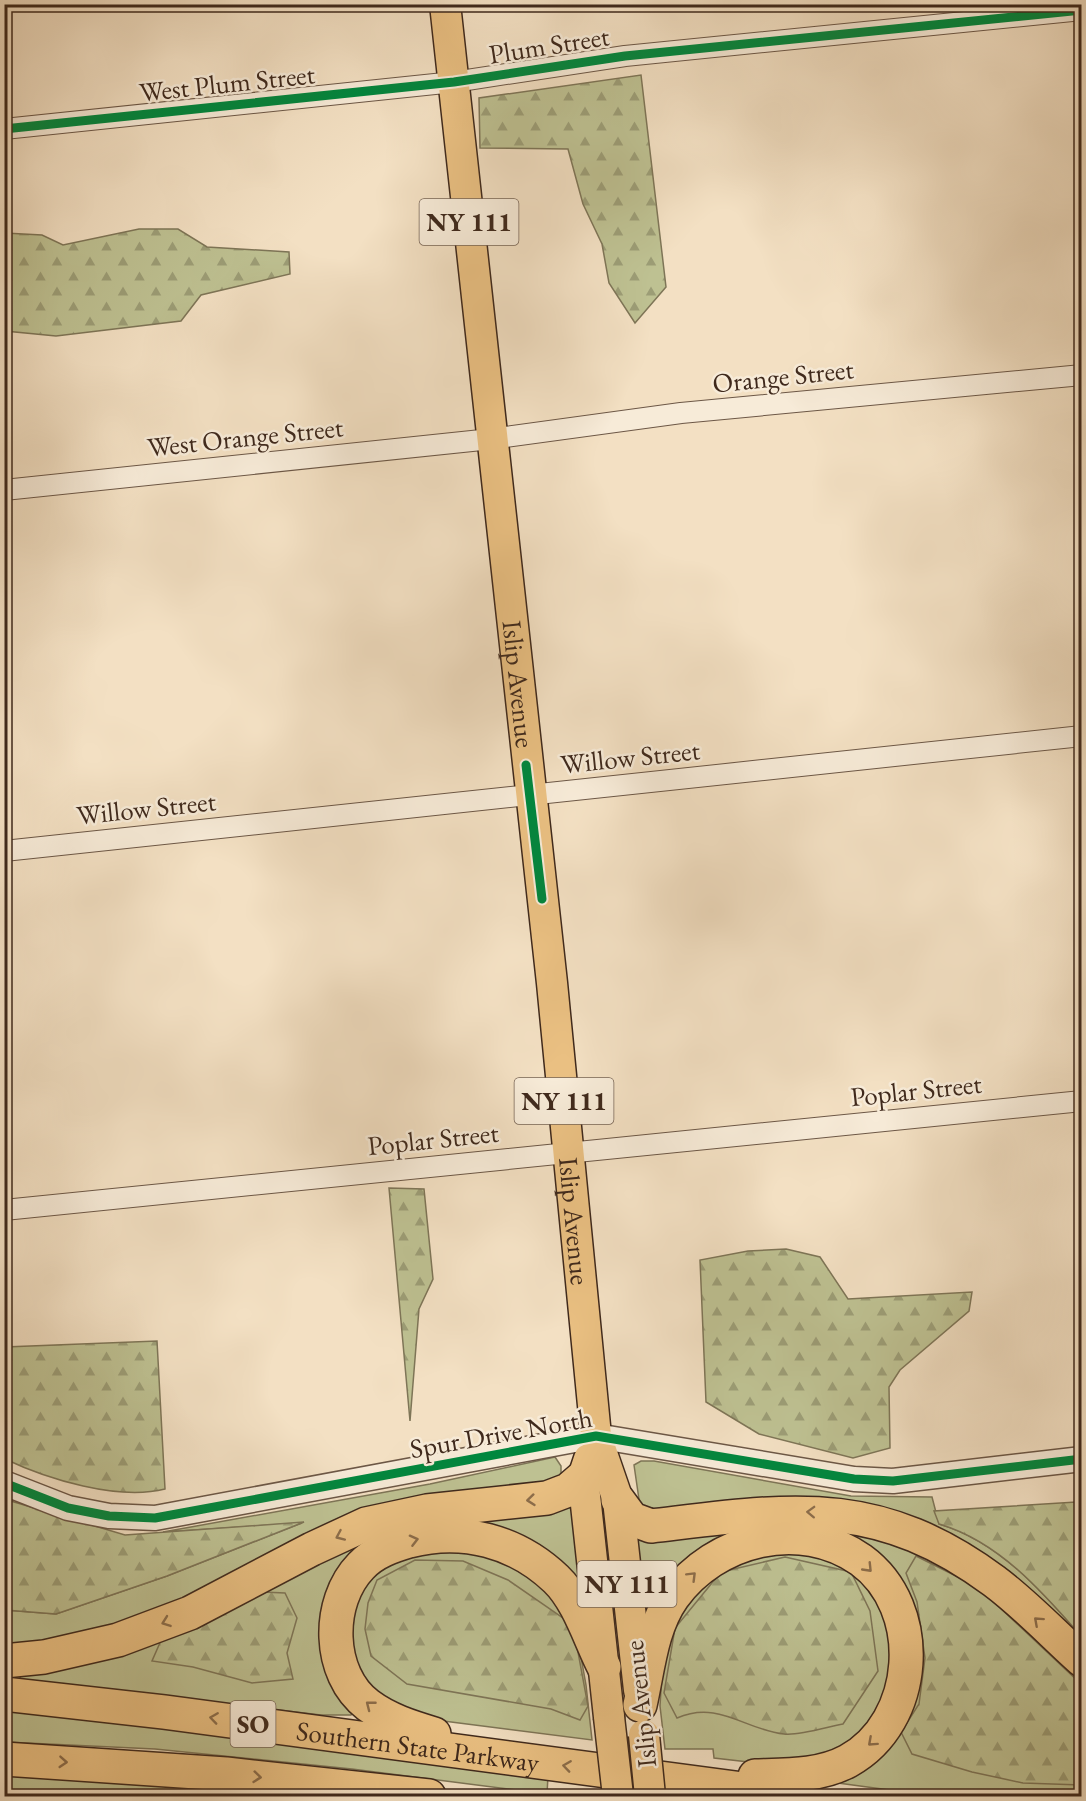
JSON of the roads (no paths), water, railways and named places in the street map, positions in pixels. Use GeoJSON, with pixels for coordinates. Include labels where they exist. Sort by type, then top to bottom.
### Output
{"type":"FeatureCollection","features":[{"type":"Feature","properties":{"kind":"highway"},"geometry":{"type":"LineString","coordinates":[[4,1661],[44,1657],[118,1640],[190,1613],[312,1549],[366,1524],[427,1511],[547,1498],[568,1490],[583,1477]]}},
{"type":"Feature","properties":{"kind":"highway"},"geometry":{"type":"LineString","coordinates":[[618,1500],[632,1519],[651,1527],[776,1511],[837,1513],[890,1524],[945,1549],[995,1581],[1082,1660]]}},
{"type":"Feature","properties":{"kind":"highway"},"geometry":{"type":"LineString","coordinates":[[501,1757],[395,1721],[366,1704],[348,1682],[336,1655],[336,1623],[344,1593],[361,1566],[387,1547],[422,1538],[458,1534],[498,1542],[532,1558],[558,1581],[577,1611],[604,1668]]}},
{"type":"Feature","properties":{"kind":"highway"},"geometry":{"type":"LineString","coordinates":[[642,1720],[657,1629],[672,1598],[695,1572],[722,1555],[756,1540],[792,1536],[830,1543],[862,1560],[885,1585],[900,1615],[907,1647],[905,1679],[896,1712],[877,1738],[849,1761],[811,1774],[658,1788]]}},
{"type":"Feature","properties":{"kind":"highway","name":"Southern State Parkway"},"geometry":{"type":"LineString","coordinates":[[4,1694],[164,1712],[501,1757],[658,1788],[794,1797]]}},
{"type":"Feature","properties":{"kind":"highway","name":"Southern State Parkway"},"geometry":{"type":"LineString","coordinates":[[4,1759],[226,1774],[429,1797]]}},
{"type":"Feature","properties":{"kind":"main road","name":"Islip Avenue"},"geometry":{"type":"LineString","coordinates":[[445,4],[570,1152],[596,1436],[618,1500],[642,1720],[658,1788]]}},
{"type":"Feature","properties":{"kind":"main road","name":"Islip Avenue"},"geometry":{"type":"LineString","coordinates":[[596,1436],[583,1477],[618,1797]]}},
{"type":"Feature","properties":{"kind":"street","name":"Plum Street"},"geometry":{"type":"LineString","coordinates":[[454,82],[625,56],[1082,10]]}},
{"type":"Feature","properties":{"kind":"street","name":"West Plum Street"},"geometry":{"type":"LineString","coordinates":[[4,129],[454,82]]}},
{"type":"Feature","properties":{"kind":"street","name":"Orange Street"},"geometry":{"type":"LineString","coordinates":[[491,439],[681,413],[1082,375]]}},
{"type":"Feature","properties":{"kind":"street","name":"West Orange Street"},"geometry":{"type":"LineString","coordinates":[[4,490],[491,439]]}},
{"type":"Feature","properties":{"kind":"street","name":"Willow Street"},"geometry":{"type":"LineString","coordinates":[[4,850],[1082,736]]}},
{"type":"Feature","properties":{"kind":"street","name":"Poplar Street"},"geometry":{"type":"LineString","coordinates":[[4,1210],[1082,1101]]}},
{"type":"Feature","properties":{"kind":"street","name":"Spur Drive North"},"geometry":{"type":"LineString","coordinates":[[4,1483],[68,1508],[109,1516],[155,1518],[596,1436],[854,1479],[893,1481],[1082,1459]]}}]}
